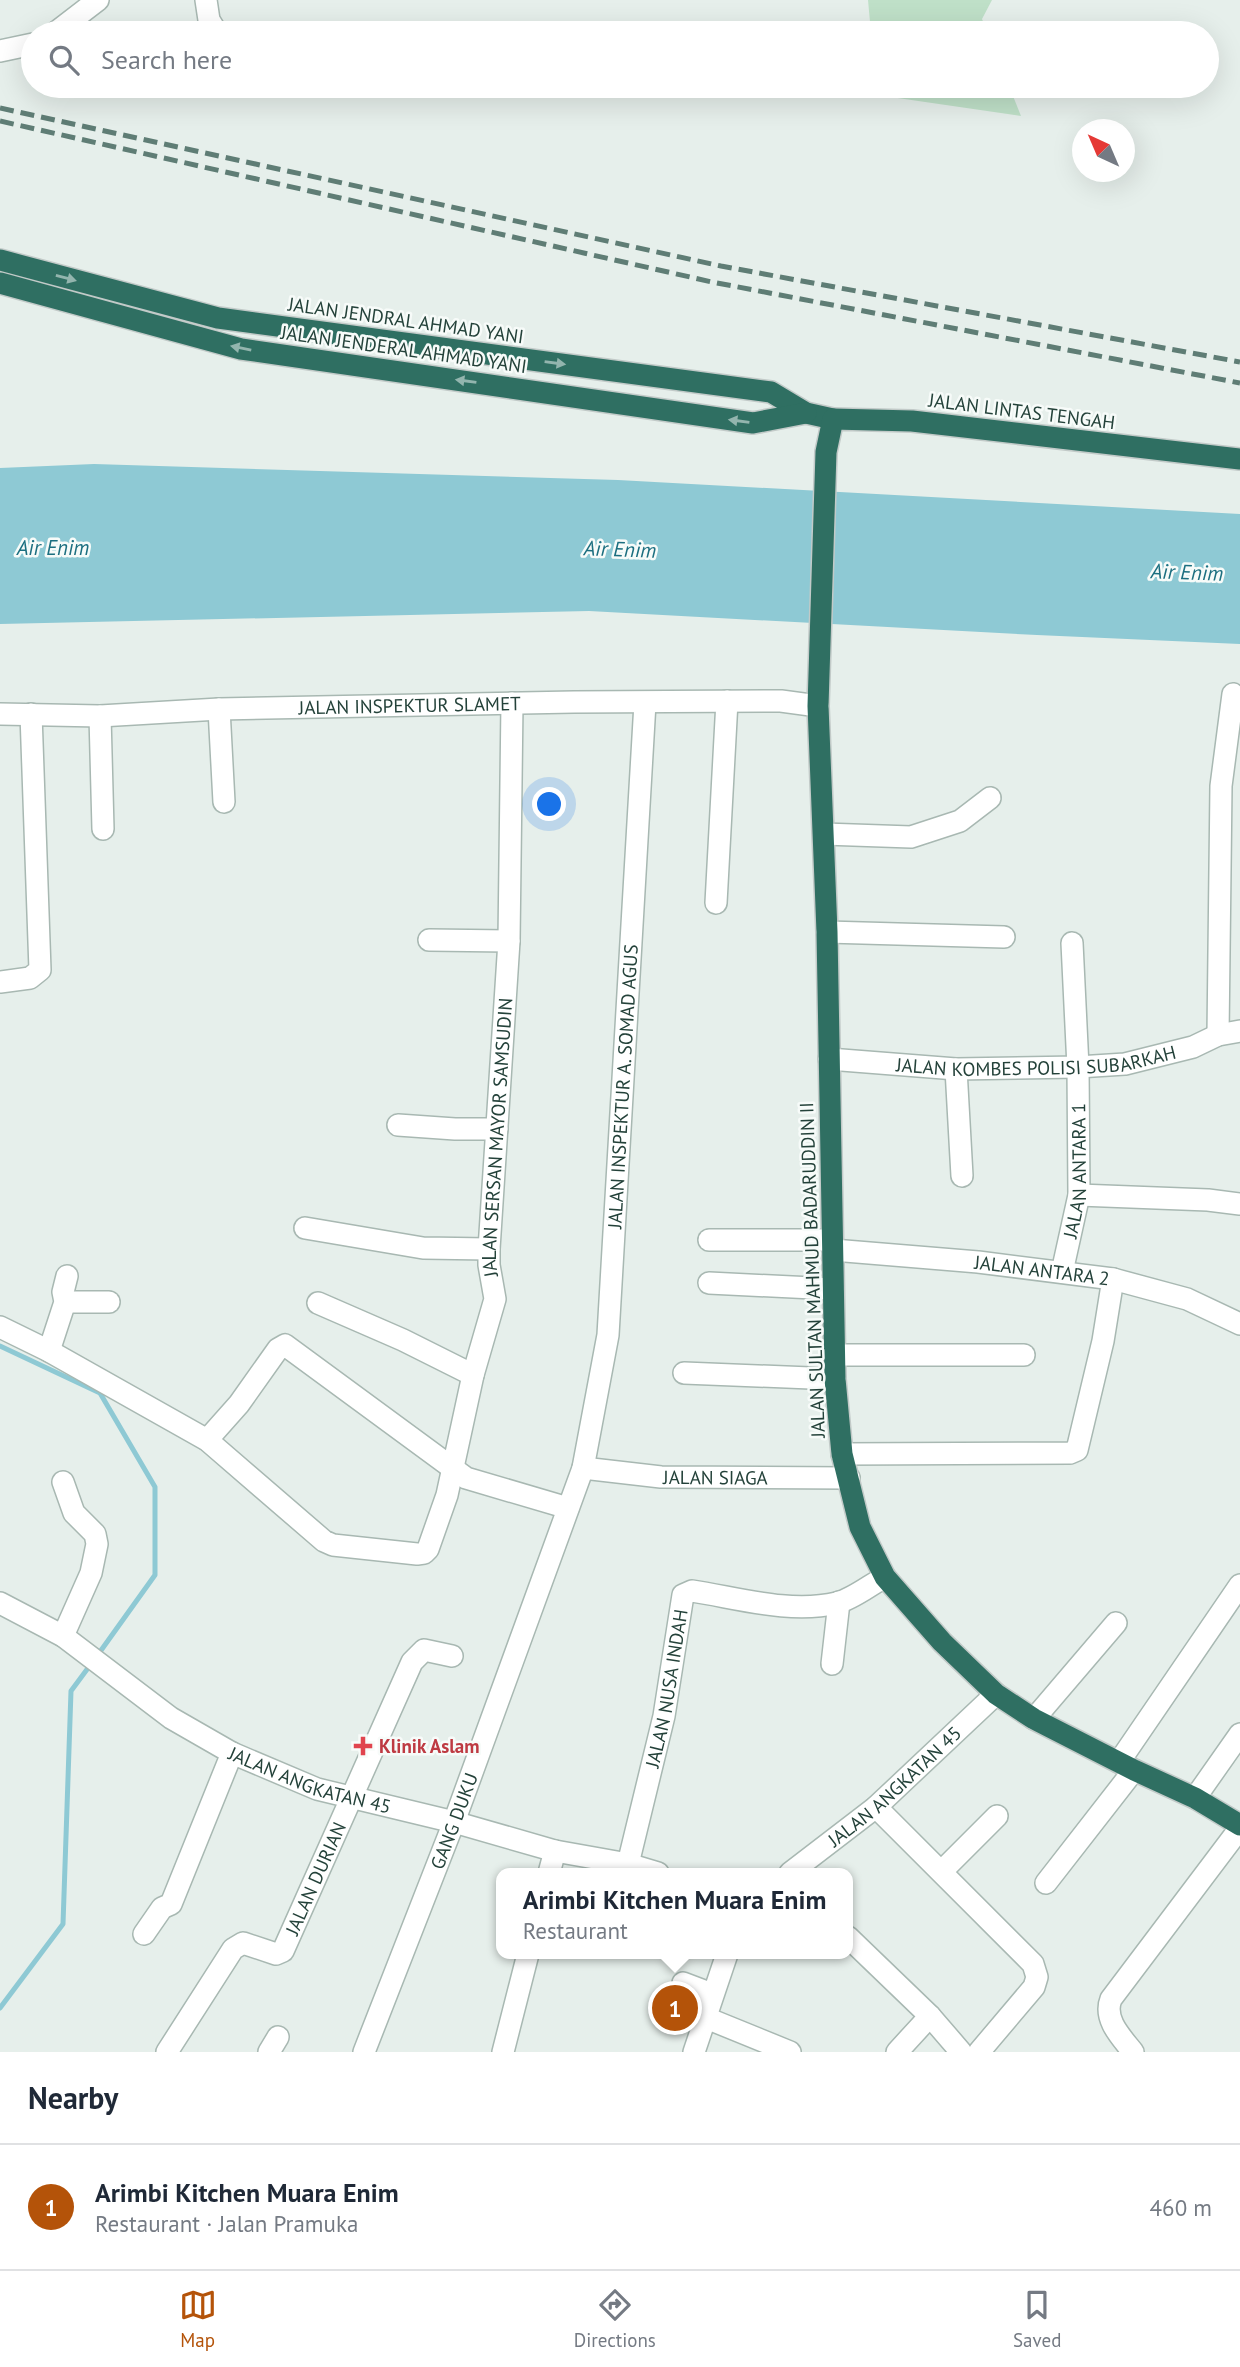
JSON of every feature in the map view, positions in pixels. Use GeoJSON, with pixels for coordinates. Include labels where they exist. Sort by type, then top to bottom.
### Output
{"type":"FeatureCollection","features":[{"type":"Feature","properties":{"kind":"highway","name":"JALAN JENDRAL AHMAD YANI"},"geometry":{"type":"LineString","coordinates":[[0,260],[218,318],[771,392],[806,413]]}},
{"type":"Feature","properties":{"kind":"highway","name":"JALAN JENDERAL AHMAD YANI"},"geometry":{"type":"LineString","coordinates":[[0,283],[241,349],[753,423],[806,413]]}},
{"type":"Feature","properties":{"kind":"highway","name":"JALAN LINTAS TENGAH"},"geometry":{"type":"LineString","coordinates":[[806,413],[833,419],[912,421],[1240,459]]}},
{"type":"Feature","properties":{"kind":"highway","name":"JALAN SULTAN MAHMUD BADARUDDIN II"},"geometry":{"type":"LineString","coordinates":[[833,419],[826,453],[818,706],[827,932],[835,1378],[842,1454],[860,1527],[885,1577],[942,1642],[996,1694],[1034,1719],[1195,1798],[1240,1826]]}},
{"type":"Feature","properties":{"kind":"street"},"geometry":{"type":"LineString","coordinates":[[71,21],[98,0]]}},
{"type":"Feature","properties":{"kind":"street"},"geometry":{"type":"LineString","coordinates":[[206,0],[210,21]]}},
{"type":"Feature","properties":{"kind":"street"},"geometry":{"type":"LineString","coordinates":[[0,51],[21,47]]}},
{"type":"Feature","properties":{"kind":"street"},"geometry":{"type":"LineString","coordinates":[[1218,1035],[1221,786],[1233,694]]}},
{"type":"Feature","properties":{"kind":"street"},"geometry":{"type":"LineString","coordinates":[[716,903],[727,701]]}},
{"type":"Feature","properties":{"kind":"street","name":"JALAN INSPEKTUR SLAMET"},"geometry":{"type":"LineString","coordinates":[[0,714],[100,716],[219,709],[727,701],[781,701],[818,706]]}},
{"type":"Feature","properties":{"kind":"street","name":"JALAN INSPEKTUR A. SOMAD AGUS"},"geometry":{"type":"LineString","coordinates":[[583,1468],[608,1335],[645,703]]}},
{"type":"Feature","properties":{"kind":"street","name":"JALAN SERSAN MAYOR SAMSUDIN"},"geometry":{"type":"LineString","coordinates":[[207,1440],[324,1541],[333,1545],[417,1554],[428,1549],[453,1469],[473,1375],[495,1299],[489,1249],[509,942],[512,704]]}},
{"type":"Feature","properties":{"kind":"street"},"geometry":{"type":"LineString","coordinates":[[219,709],[224,802]]}},
{"type":"Feature","properties":{"kind":"street"},"geometry":{"type":"LineString","coordinates":[[0,982],[30,978],[40,970],[31,713]]}},
{"type":"Feature","properties":{"kind":"street"},"geometry":{"type":"LineString","coordinates":[[100,716],[103,830]]}},
{"type":"Feature","properties":{"kind":"street"},"geometry":{"type":"LineString","coordinates":[[824,834],[911,838],[960,821],[990,798]]}},
{"type":"Feature","properties":{"kind":"street"},"geometry":{"type":"LineString","coordinates":[[827,932],[1004,937]]}},
{"type":"Feature","properties":{"kind":"street"},"geometry":{"type":"LineString","coordinates":[[429,940],[509,942]]}},
{"type":"Feature","properties":{"kind":"street","name":"JALAN ANTARA 1"},"geometry":{"type":"LineString","coordinates":[[1062,1272],[1079,1195],[1078,1067],[1072,943]]}},
{"type":"Feature","properties":{"kind":"street","name":"JALAN KOMBES POLISI SUBARKAH"},"geometry":{"type":"LineString","coordinates":[[829,1059],[956,1069],[1125,1064],[1193,1047],[1218,1035],[1240,1031]]}},
{"type":"Feature","properties":{"kind":"street"},"geometry":{"type":"LineString","coordinates":[[956,1069],[962,1176]]}},
{"type":"Feature","properties":{"kind":"street"},"geometry":{"type":"LineString","coordinates":[[398,1125],[497,1129]]}},
{"type":"Feature","properties":{"kind":"street"},"geometry":{"type":"LineString","coordinates":[[1079,1195],[1208,1200],[1240,1204]]}},
{"type":"Feature","properties":{"kind":"street"},"geometry":{"type":"LineString","coordinates":[[305,1228],[423,1248],[489,1249]]}},
{"type":"Feature","properties":{"kind":"street","name":"JALAN ANTARA 2"},"geometry":{"type":"LineString","coordinates":[[709,1240],[832,1245],[1112,1279],[1103,1341],[1079,1447],[1070,1452],[842,1454]]}},
{"type":"Feature","properties":{"kind":"street"},"geometry":{"type":"LineString","coordinates":[[49,1351],[65,1302],[63,1293],[67,1276]]}},
{"type":"Feature","properties":{"kind":"street"},"geometry":{"type":"LineString","coordinates":[[1112,1279],[1187,1299],[1240,1324]]}},
{"type":"Feature","properties":{"kind":"street"},"geometry":{"type":"LineString","coordinates":[[709,1283],[833,1289]]}},
{"type":"Feature","properties":{"kind":"street"},"geometry":{"type":"LineString","coordinates":[[65,1302],[109,1302]]}},
{"type":"Feature","properties":{"kind":"street"},"geometry":{"type":"LineString","coordinates":[[318,1303],[473,1375]]}},
{"type":"Feature","properties":{"kind":"street"},"geometry":{"type":"LineString","coordinates":[[0,1327],[49,1351],[207,1440],[239,1404],[278,1349],[289,1346],[466,1478],[568,1508]]}},
{"type":"Feature","properties":{"kind":"street"},"geometry":{"type":"LineString","coordinates":[[836,1355],[1024,1355]]}},
{"type":"Feature","properties":{"kind":"street"},"geometry":{"type":"LineString","coordinates":[[684,1373],[835,1378]]}},
{"type":"Feature","properties":{"kind":"street","name":"JALAN SIAGA"},"geometry":{"type":"LineString","coordinates":[[583,1468],[661,1478],[849,1478]]}},
{"type":"Feature","properties":{"kind":"street","name":"GANG DUKU"},"geometry":{"type":"LineString","coordinates":[[364,2052],[454,1822],[583,1468]]}},
{"type":"Feature","properties":{"kind":"street"},"geometry":{"type":"LineString","coordinates":[[63,1482],[74,1513],[95,1534],[97,1544],[92,1573],[63,1636]]}},
{"type":"Feature","properties":{"kind":"street","name":"JALAN NUSA INDAH"},"geometry":{"type":"LineString","coordinates":[[628,1864],[664,1716],[683,1595],[692,1591],[789,1607],[839,1602],[885,1577]]}},
{"type":"Feature","properties":{"kind":"street"},"geometry":{"type":"LineString","coordinates":[[1045,1883],[1126,1766],[1240,1585]]}},
{"type":"Feature","properties":{"kind":"street"},"geometry":{"type":"LineString","coordinates":[[832,1664],[839,1602]]}},
{"type":"Feature","properties":{"kind":"street","name":"JALAN ANGKATAN 45"},"geometry":{"type":"LineString","coordinates":[[1,1607],[63,1636],[171,1718],[232,1752],[317,1789],[454,1822],[555,1851],[641,1868]]}},
{"type":"Feature","properties":{"kind":"street"},"geometry":{"type":"LineString","coordinates":[[1034,1719],[1116,1623]]}},
{"type":"Feature","properties":{"kind":"street"},"geometry":{"type":"LineString","coordinates":[[353,1798],[412,1662],[424,1650],[452,1656]]}},
{"type":"Feature","properties":{"kind":"street","name":"JALAN ANGKATAN 45"},"geometry":{"type":"LineString","coordinates":[[797,1868],[876,1807],[996,1694]]}},
{"type":"Feature","properties":{"kind":"street"},"geometry":{"type":"LineString","coordinates":[[1195,1798],[1240,1734]]}},
{"type":"Feature","properties":{"kind":"street"},"geometry":{"type":"LineString","coordinates":[[144,1934],[162,1908],[171,1904],[232,1752]]}},
{"type":"Feature","properties":{"kind":"street","name":"JALAN DURIAN"},"geometry":{"type":"LineString","coordinates":[[167,2052],[233,1949],[243,1943],[276,1954],[284,1951],[353,1798]]}},
{"type":"Feature","properties":{"kind":"street"},"geometry":{"type":"LineString","coordinates":[[876,1807],[1033,1964],[1037,1977],[1034,1987],[979,2052]]}},
{"type":"Feature","properties":{"kind":"street"},"geometry":{"type":"LineString","coordinates":[[942,1871],[997,1816]]}},
{"type":"Feature","properties":{"kind":"street"},"geometry":{"type":"LineString","coordinates":[[1133,2052],[1112,2024],[1107,2009],[1111,1999],[1240,1826]]}},
{"type":"Feature","properties":{"kind":"street"},"geometry":{"type":"LineString","coordinates":[[550,1868],[555,1851]]}},
{"type":"Feature","properties":{"kind":"street"},"geometry":{"type":"LineString","coordinates":[[853,1942],[930,2016],[961,2052]]}},
{"type":"Feature","properties":{"kind":"street"},"geometry":{"type":"LineString","coordinates":[[503,2052],[527,1959]]}},
{"type":"Feature","properties":{"kind":"street"},"geometry":{"type":"LineString","coordinates":[[694,2052],[725,1959]]}},
{"type":"Feature","properties":{"kind":"street"},"geometry":{"type":"LineString","coordinates":[[683,1983],[712,1994]]}},
{"type":"Feature","properties":{"kind":"street"},"geometry":{"type":"LineString","coordinates":[[897,2052],[930,2016]]}},
{"type":"Feature","properties":{"kind":"street"},"geometry":{"type":"LineString","coordinates":[[705,2017],[790,2052]]}},
{"type":"Feature","properties":{"kind":"green space"},"geometry":{"type":"Polygon","coordinates":[[[868,0],[992,0],[983,21],[870,21],[868,0]]]}},
{"type":"Feature","properties":{"kind":"green space"},"geometry":{"type":"Polygon","coordinates":[[[898,98],[1014,98],[1021,116],[898,98]]]}},
{"type":"Feature","properties":{"kind":"water","name":"Air Enim"},"geometry":{"type":"Polygon","coordinates":[[[94,464],[618,480],[1240,514],[1240,644],[589,611],[0,624],[0,468],[94,464]]]}},
{"type":"Feature","properties":{"kind":"waterway"},"geometry":{"type":"LineString","coordinates":[[0,1346],[100,1393],[155,1487],[155,1575],[97,1656]]}},
{"type":"Feature","properties":{"kind":"waterway"},"geometry":{"type":"LineString","coordinates":[[0,2008],[63,1924],[71,1691],[91,1664]]}},
{"type":"Feature","properties":{"kind":"railway"},"geometry":{"type":"LineString","coordinates":[[0,108],[721,266],[1240,362]]}},
{"type":"Feature","properties":{"kind":"railway"},"geometry":{"type":"LineString","coordinates":[[0,121],[712,282],[1240,383]]}},
{"type":"Feature","properties":{"kind":"place","name":"Klinik Aslam"},"geometry":{"type":"Point","coordinates":[363,1746]}},
{"type":"Feature","properties":{"kind":"place","name":"Arimbi Kitchen Muara Enim"},"geometry":{"type":"Point","coordinates":[675,2008]}}]}
